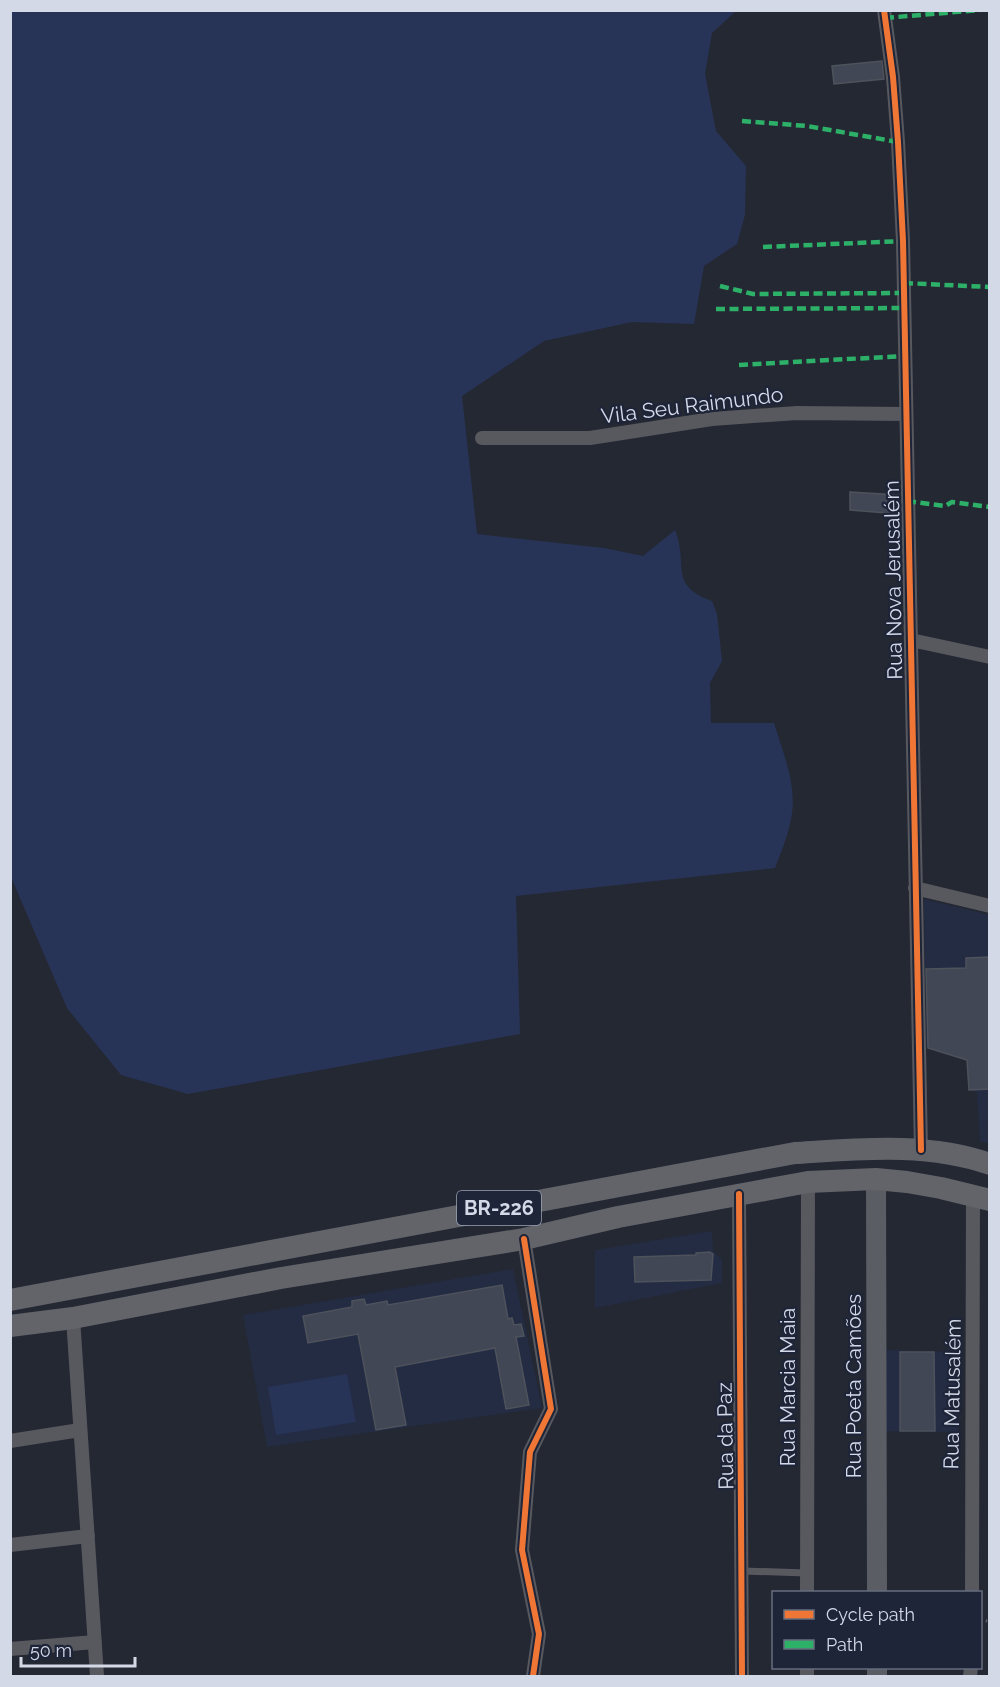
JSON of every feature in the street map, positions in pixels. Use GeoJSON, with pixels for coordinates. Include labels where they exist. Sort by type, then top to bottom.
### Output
{"type":"FeatureCollection","features":[{"type":"Feature","properties":{"kind":"main road","name":"BR-226"},"geometry":{"type":"LineString","coordinates":[[10,1300],[795,1153],[921,1150],[973,1158],[990,1164]]}},
{"type":"Feature","properties":{"kind":"main road","name":"BR-226"},"geometry":{"type":"LineString","coordinates":[[10,1326],[73,1318],[281,1278],[524,1239],[618,1217],[808,1182],[876,1179],[941,1188],[981,1198]]}},
{"type":"Feature","properties":{"kind":"main road"},"geometry":{"type":"LineString","coordinates":[[615,1186],[618,1217]]}},
{"type":"Feature","properties":{"kind":"street","name":"Rua Nova Jerusalém"},"geometry":{"type":"LineString","coordinates":[[884,10],[893,77],[903,241],[921,1150]]}},
{"type":"Feature","properties":{"kind":"street","name":"Vila Seu Raimundo"},"geometry":{"type":"LineString","coordinates":[[482,438],[590,438],[712,419],[797,413],[906,414]]}},
{"type":"Feature","properties":{"kind":"street"},"geometry":{"type":"LineString","coordinates":[[911,640],[990,657]]}},
{"type":"Feature","properties":{"kind":"street"},"geometry":{"type":"LineString","coordinates":[[915,888],[990,906]]}},
{"type":"Feature","properties":{"kind":"street","name":"Rua Poeta Camões"},"geometry":{"type":"LineString","coordinates":[[876,1179],[877,1591]]}},
{"type":"Feature","properties":{"kind":"street","name":"Rua Marcia Maia"},"geometry":{"type":"LineString","coordinates":[[807,1591],[808,1182]]}},
{"type":"Feature","properties":{"kind":"street","name":"Rua da Paz"},"geometry":{"type":"LineString","coordinates":[[739,1194],[742,1677]]}},
{"type":"Feature","properties":{"kind":"street","name":"Rua Matusalém"},"geometry":{"type":"LineString","coordinates":[[972,1591],[981,1198]]}},
{"type":"Feature","properties":{"kind":"street"},"geometry":{"type":"LineString","coordinates":[[524,1239],[551,1408],[530,1452],[522,1550],[539,1634],[533,1677]]}},
{"type":"Feature","properties":{"kind":"street"},"geometry":{"type":"LineString","coordinates":[[73,1318],[97,1677]]}},
{"type":"Feature","properties":{"kind":"street"},"geometry":{"type":"LineString","coordinates":[[10,1441],[80,1430]]}},
{"type":"Feature","properties":{"kind":"street"},"geometry":{"type":"LineString","coordinates":[[10,1545],[88,1536]]}},
{"type":"Feature","properties":{"kind":"street"},"geometry":{"type":"LineString","coordinates":[[10,1649],[95,1642]]}},
{"type":"Feature","properties":{"kind":"lane"},"geometry":{"type":"LineString","coordinates":[[743,1571],[807,1573]]}},
{"type":"Feature","properties":{"kind":"shaded area"},"geometry":{"type":"Polygon","coordinates":[[[10,11],[736,11],[712,33],[705,74],[716,131],[746,166],[745,215],[737,244],[704,266],[694,324],[632,322],[544,341],[462,396],[477,534],[604,548],[643,556],[675,530],[685,581],[698,595],[712,601],[717,614],[722,661],[710,683],[711,723],[774,723],[785,758],[791,782],[793,807],[788,832],[775,868],[516,896],[520,1034],[188,1094],[121,1075],[67,1008],[11,877],[10,11]]]}},
{"type":"Feature","properties":{"kind":"shaded area"},"geometry":{"type":"Polygon","coordinates":[[[924,899],[989,915],[989,1144],[980,1141],[977,1092],[969,1090],[967,1060],[926,1047],[924,899]]]}},
{"type":"Feature","properties":{"kind":"shaded area"},"geometry":{"type":"Polygon","coordinates":[[[712,1231],[713,1251],[722,1260],[722,1283],[595,1308],[595,1250],[712,1231]]]}},
{"type":"Feature","properties":{"kind":"shaded area"},"geometry":{"type":"Polygon","coordinates":[[[513,1269],[542,1408],[267,1447],[243,1315],[513,1269]]]}},
{"type":"Feature","properties":{"kind":"shaded area"},"geometry":{"type":"Polygon","coordinates":[[[881,1350],[959,1352],[958,1432],[880,1431],[881,1350]]]}},
{"type":"Feature","properties":{"kind":"shaded area"},"geometry":{"type":"Polygon","coordinates":[[[347,1374],[356,1422],[276,1435],[268,1387],[347,1374]]]}},
{"type":"Feature","properties":{"kind":"building"},"geometry":{"type":"Polygon","coordinates":[[[882,61],[884,79],[834,84],[832,66],[882,61]]]}},
{"type":"Feature","properties":{"kind":"building"},"geometry":{"type":"Polygon","coordinates":[[[850,492],[899,495],[899,514],[850,510],[850,492]]]}},
{"type":"Feature","properties":{"kind":"building"},"geometry":{"type":"Polygon","coordinates":[[[990,957],[990,1089],[969,1090],[967,1060],[928,1048],[926,969],[966,968],[966,958],[990,957]]]}},
{"type":"Feature","properties":{"kind":"building"},"geometry":{"type":"Polygon","coordinates":[[[710,1252],[713,1254],[711,1280],[635,1282],[634,1257],[696,1255],[696,1253],[710,1252]]]}},
{"type":"Feature","properties":{"kind":"building"},"geometry":{"type":"Polygon","coordinates":[[[502,1285],[508,1319],[512,1318],[514,1325],[521,1324],[524,1336],[516,1337],[529,1405],[506,1409],[495,1348],[395,1367],[406,1425],[376,1430],[358,1334],[308,1343],[303,1316],[352,1307],[352,1301],[364,1299],[366,1305],[387,1301],[388,1305],[502,1285]]]}},
{"type":"Feature","properties":{"kind":"building"},"geometry":{"type":"Polygon","coordinates":[[[900,1352],[934,1352],[935,1431],[900,1431],[900,1352]]]}},
{"type":"Feature","properties":{"kind":"marked path"},"geometry":{"type":"LineString","coordinates":[[885,18],[980,10]]}},
{"type":"Feature","properties":{"kind":"marked path"},"geometry":{"type":"LineString","coordinates":[[742,121],[807,126],[898,142]]}},
{"type":"Feature","properties":{"kind":"marked path"},"geometry":{"type":"LineString","coordinates":[[763,247],[903,241]]}},
{"type":"Feature","properties":{"kind":"marked path"},"geometry":{"type":"LineString","coordinates":[[904,283],[990,287]]}},
{"type":"Feature","properties":{"kind":"marked path"},"geometry":{"type":"LineString","coordinates":[[720,286],[753,294],[904,293]]}},
{"type":"Feature","properties":{"kind":"marked path"},"geometry":{"type":"LineString","coordinates":[[716,309],[904,308]]}},
{"type":"Feature","properties":{"kind":"marked path"},"geometry":{"type":"LineString","coordinates":[[739,365],[904,356]]}},
{"type":"Feature","properties":{"kind":"marked path"},"geometry":{"type":"LineString","coordinates":[[907,501],[945,506],[952,502],[990,507]]}},
{"type":"Feature","properties":{"kind":"cycle path"},"geometry":{"type":"LineString","coordinates":[[884,10],[893,77],[903,241],[921,1150]]}},
{"type":"Feature","properties":{"kind":"cycle path"},"geometry":{"type":"LineString","coordinates":[[739,1194],[742,1676]]}},
{"type":"Feature","properties":{"kind":"cycle path"},"geometry":{"type":"LineString","coordinates":[[524,1239],[551,1409],[530,1452],[522,1550],[539,1634],[533,1676]]}}]}
